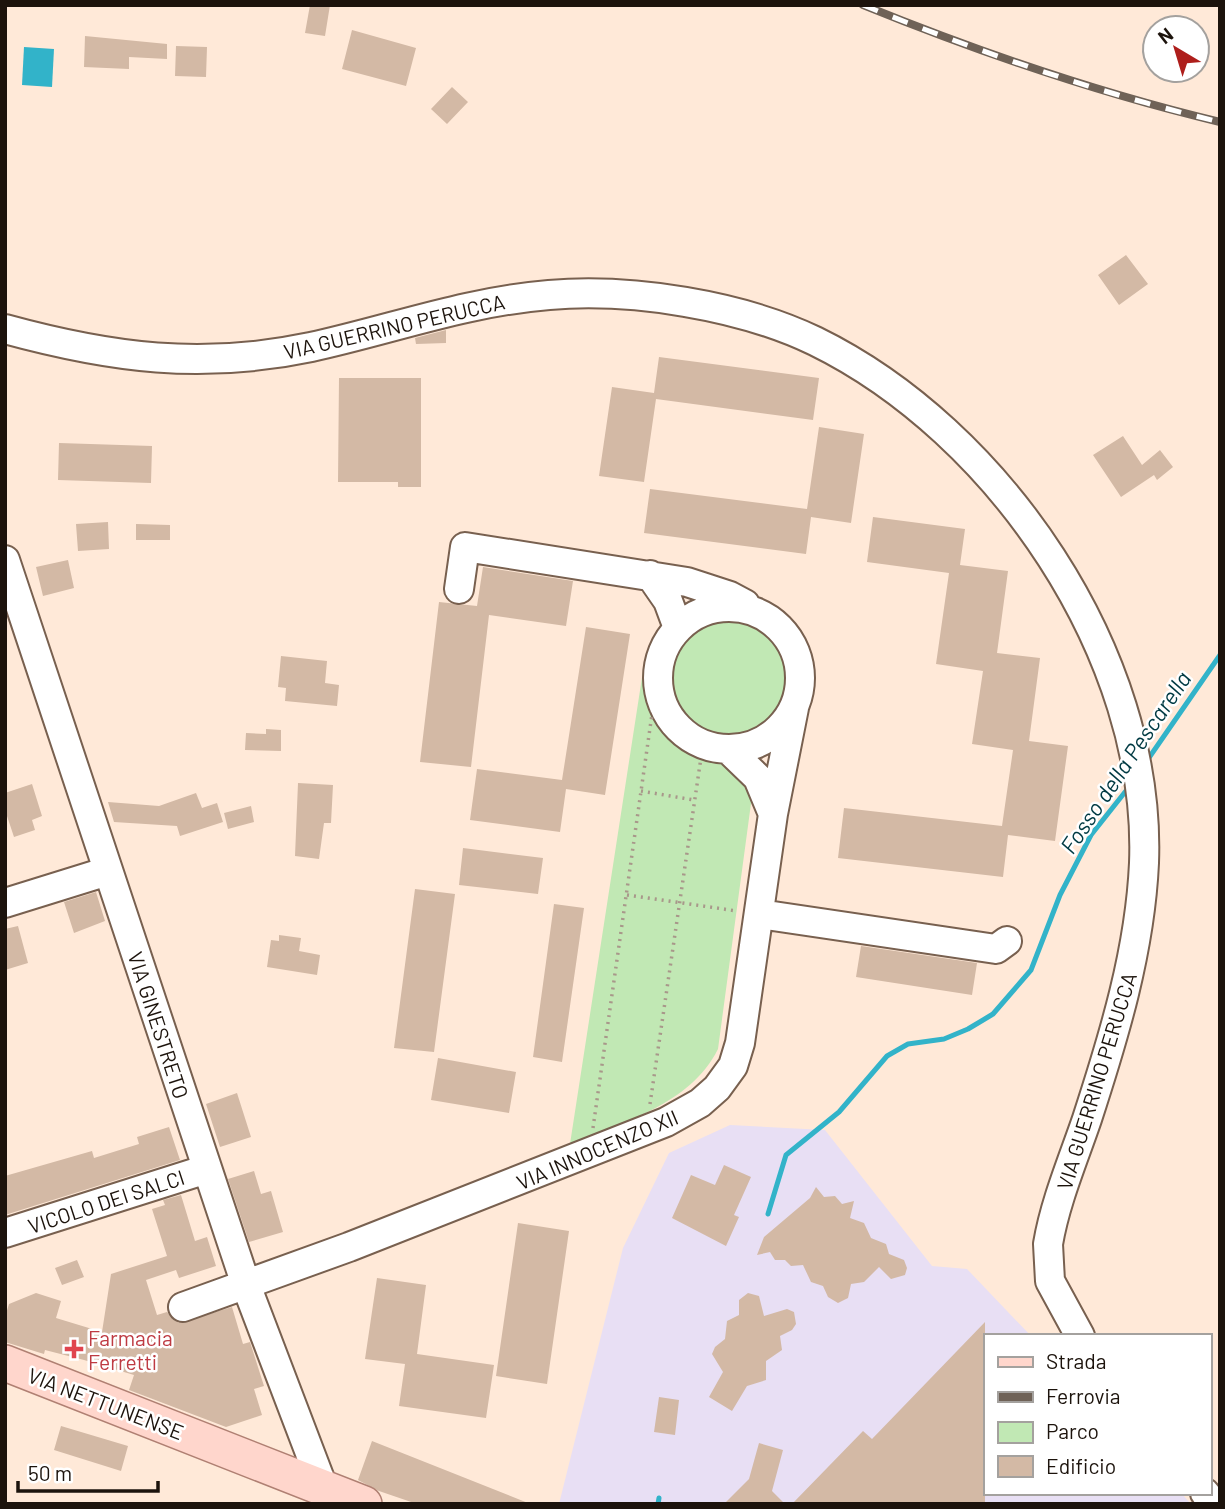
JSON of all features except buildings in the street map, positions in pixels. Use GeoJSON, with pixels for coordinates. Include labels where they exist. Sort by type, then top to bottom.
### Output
{"type":"FeatureCollection","features":[{"type":"Feature","properties":{"kind":"main road","name":"VIA NETTUNENSE"},"geometry":{"type":"LineString","coordinates":[[5,1363],[364,1504]]}},
{"type":"Feature","properties":{"kind":"street","name":"VIA GUERRINO PERUCCA"},"geometry":{"type":"LineString","coordinates":[[5,329],[74,348],[126,357],[212,359],[310,347],[411,319],[492,302],[584,294],[653,299],[708,308],[809,338],[869,373],[932,422],[974,462],[1028,523],[1062,572],[1100,646],[1119,700],[1138,778],[1144,867],[1134,948],[1115,1030],[1048,1244],[1050,1281],[1079,1334]]}},
{"type":"Feature","properties":{"kind":"street","name":"VIA INNOCENZO XII"},"geometry":{"type":"LineString","coordinates":[[183,1307],[589,1154],[679,1116],[709,1096],[729,1074],[740,1043],[773,814],[800,687],[800,674],[793,645],[780,627],[717,591],[650,575],[465,547],[458,589]]}},
{"type":"Feature","properties":{"kind":"street","name":"VIA GINESTRETO"},"geometry":{"type":"LineString","coordinates":[[5,560],[246,1285],[323,1487]]}},
{"type":"Feature","properties":{"kind":"street"},"geometry":{"type":"LineString","coordinates":[[650,575],[668,601],[678,628],[663,652],[657,679],[661,701],[671,721],[687,737],[716,747],[758,779],[773,814]]}},
{"type":"Feature","properties":{"kind":"street","name":"VIA INNOCENZO XII"},"geometry":{"type":"LineString","coordinates":[[678,628],[695,615],[715,608],[735,607],[756,612]]}},
{"type":"Feature","properties":{"kind":"street","name":"VIA INNOCENZO XII"},"geometry":{"type":"LineString","coordinates":[[716,747],[750,747],[768,739],[783,725],[794,708]]}},
{"type":"Feature","properties":{"kind":"street"},"geometry":{"type":"LineString","coordinates":[[5,903],[108,870]]}},
{"type":"Feature","properties":{"kind":"street"},"geometry":{"type":"LineString","coordinates":[[760,914],[996,949],[1007,941]]}},
{"type":"Feature","properties":{"kind":"street","name":"VICOLO DEI SALCI"},"geometry":{"type":"LineString","coordinates":[[5,1233],[207,1169]]}},
{"type":"Feature","properties":{"kind":"path"},"geometry":{"type":"LineString","coordinates":[[589,1154],[657,679]]}},
{"type":"Feature","properties":{"kind":"path"},"geometry":{"type":"LineString","coordinates":[[650,1105],[695,800],[716,747]]}},
{"type":"Feature","properties":{"kind":"path"},"geometry":{"type":"LineString","coordinates":[[641,790],[695,800]]}},
{"type":"Feature","properties":{"kind":"path"},"geometry":{"type":"LineString","coordinates":[[626,895],[760,914]]}},
{"type":"Feature","properties":{"kind":"shaded area"},"geometry":{"type":"Polygon","coordinates":[[[730,1125],[825,1130],[932,1266],[967,1269],[1029,1334],[984,1334],[984,1495],[1183,1495],[1191,1504],[559,1504],[623,1248],[669,1153],[730,1125]]]}},
{"type":"Feature","properties":{"kind":"green space"},"geometry":{"type":"Polygon","coordinates":[[[729,616],[753,620],[773,634],[787,654],[791,678],[787,702],[773,722],[753,736],[729,740],[705,736],[685,722],[671,702],[667,678],[671,654],[685,634],[705,620],[729,616]]]}},
{"type":"Feature","properties":{"kind":"green space"},"geometry":{"type":"Polygon","coordinates":[[[643,671],[659,717],[673,737],[693,751],[725,757],[735,762],[743,773],[752,796],[718,1049],[706,1068],[673,1098],[633,1119],[570,1144],[643,671]]]}},
{"type":"Feature","properties":{"kind":"water"},"geometry":{"type":"Polygon","coordinates":[[[24,47],[54,49],[52,87],[22,85],[24,47]]]}},
{"type":"Feature","properties":{"kind":"waterway","name":"Fosso della Pescarella"},"geometry":{"type":"LineString","coordinates":[[1144,765],[1220,655]]}},
{"type":"Feature","properties":{"kind":"waterway","name":"Fosso della Pescarella"},"geometry":{"type":"LineString","coordinates":[[768,1214],[786,1155],[839,1112],[887,1056],[908,1044],[944,1039],[968,1029],[993,1014],[1031,970],[1060,895],[1091,835],[1129,787]]}},
{"type":"Feature","properties":{"kind":"waterway","name":"Fosso della Pescarella"},"geometry":{"type":"LineString","coordinates":[[658,1504],[659,1498]]}},
{"type":"Feature","properties":{"kind":"railway"},"geometry":{"type":"LineString","coordinates":[[863,5],[1039,70],[1174,111],[1220,122]]}},
{"type":"Feature","properties":{"kind":"place","name":"Farmacia Ferretti"},"geometry":{"type":"Point","coordinates":[74,1349]}}]}
